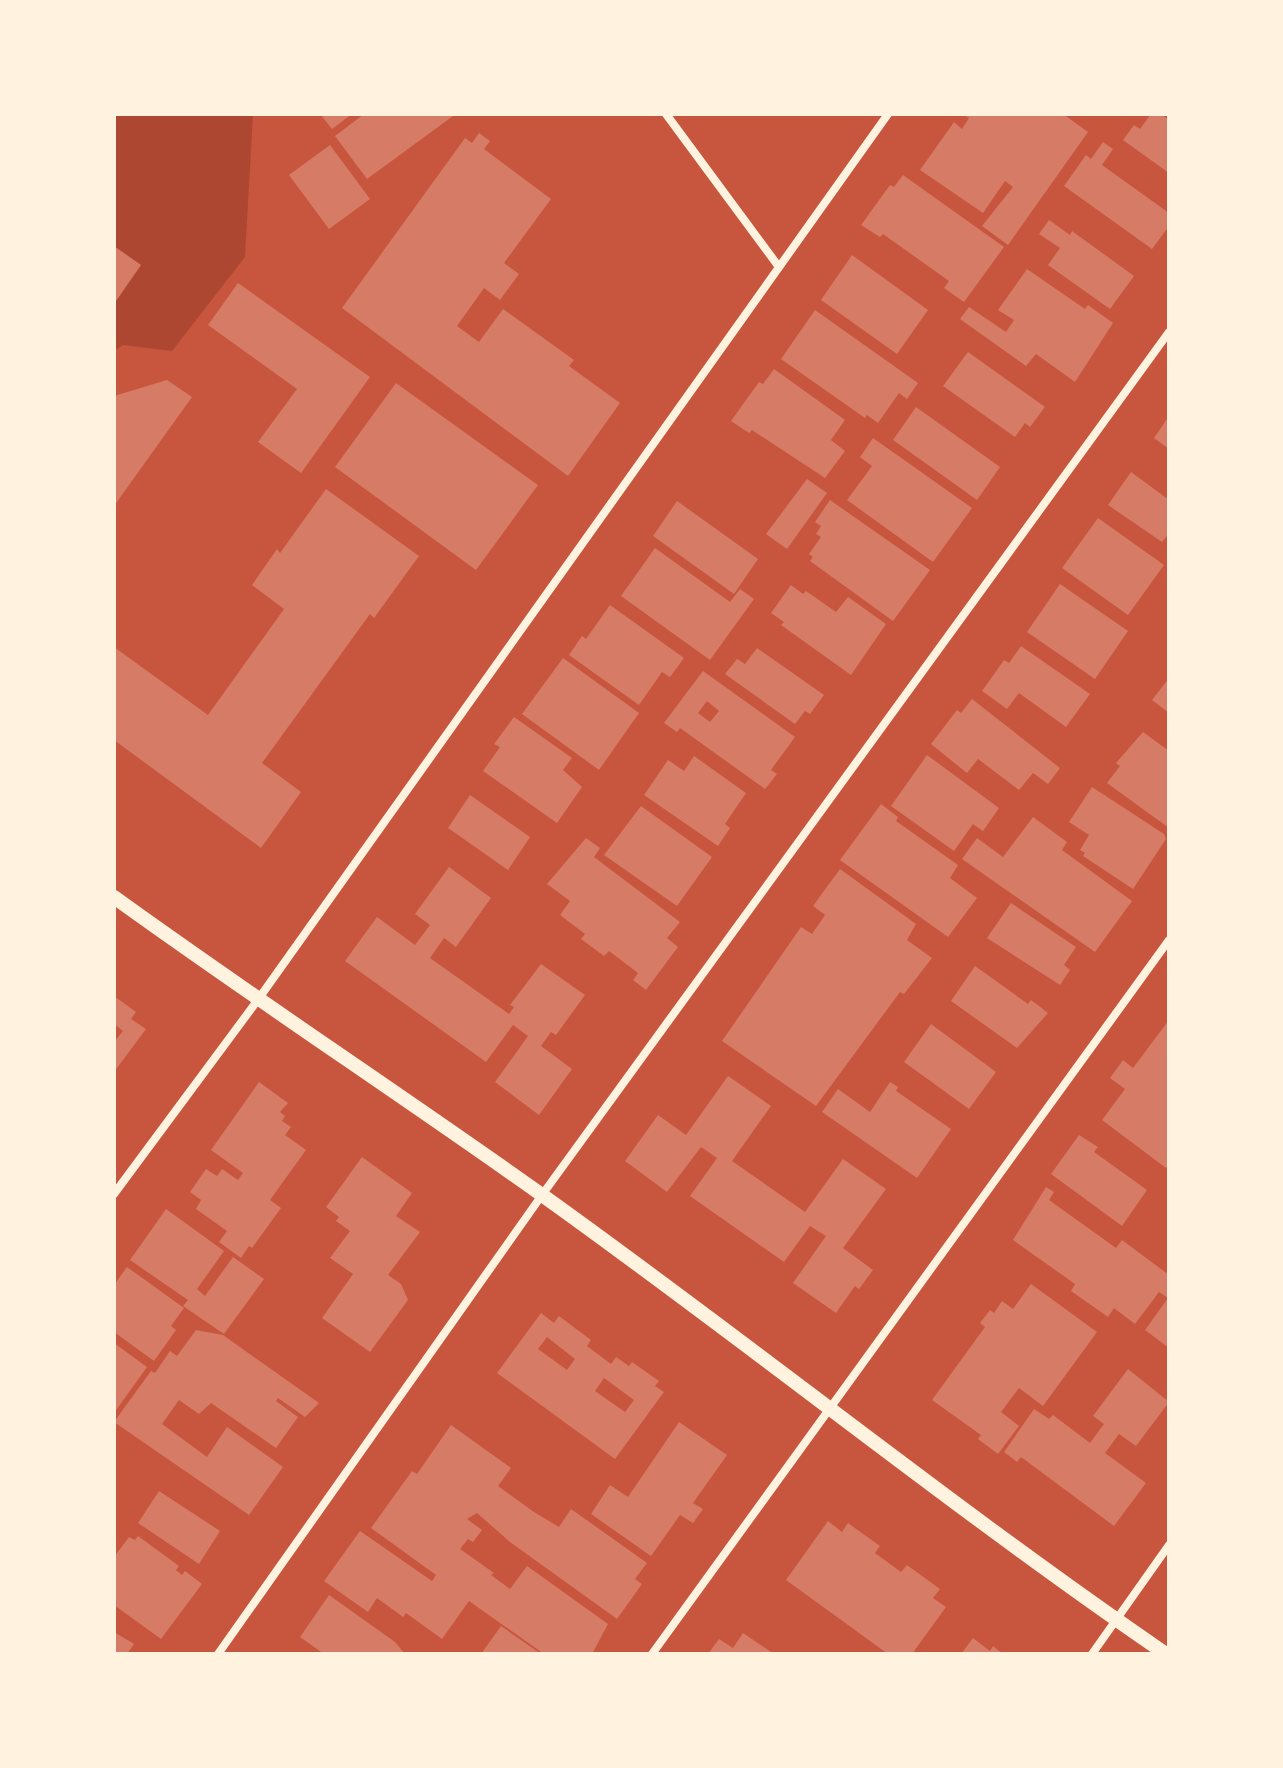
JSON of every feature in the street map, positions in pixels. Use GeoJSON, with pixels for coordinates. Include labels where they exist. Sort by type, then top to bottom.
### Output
{"type":"FeatureCollection","features":[{"type":"Feature","properties":{"kind":"street"},"geometry":{"type":"LineString","coordinates":[[666,114],[779,267]]}},
{"type":"Feature","properties":{"kind":"street"},"geometry":{"type":"LineString","coordinates":[[114,1194],[257,1001],[888,114]]}},
{"type":"Feature","properties":{"kind":"street"},"geometry":{"type":"LineString","coordinates":[[218,1654],[542,1195],[1169,332]]}},
{"type":"Feature","properties":{"kind":"street"},"geometry":{"type":"LineString","coordinates":[[114,897],[257,1001],[542,1195],[827,1409],[1166,1654]]}},
{"type":"Feature","properties":{"kind":"street"},"geometry":{"type":"LineString","coordinates":[[652,1654],[1169,940]]}},
{"type":"Feature","properties":{"kind":"street"},"geometry":{"type":"LineString","coordinates":[[1092,1654],[1169,1545]]}},
{"type":"Feature","properties":{"kind":"shaded area"},"geometry":{"type":"Polygon","coordinates":[[[114,114],[253,114],[245,257],[172,351],[123,345],[114,351],[114,114]]]}},
{"type":"Feature","properties":{"kind":"building"},"geometry":{"type":"Polygon","coordinates":[[[320,114],[352,114],[332,129],[320,114]]]}},
{"type":"Feature","properties":{"kind":"building"},"geometry":{"type":"Polygon","coordinates":[[[364,114],[453,116],[367,179],[335,136],[364,114]]]}},
{"type":"Feature","properties":{"kind":"building"},"geometry":{"type":"Polygon","coordinates":[[[963,114],[1063,114],[1088,132],[1008,245],[982,226],[1013,187],[1005,181],[983,213],[920,170],[954,122],[962,129],[969,118],[963,114]]]}},
{"type":"Feature","properties":{"kind":"building"},"geometry":{"type":"Polygon","coordinates":[[[1151,114],[1161,114],[1169,120],[1169,173],[1123,140],[1134,125],[1140,129],[1151,114]]]}},
{"type":"Feature","properties":{"kind":"building"},"geometry":{"type":"Polygon","coordinates":[[[479,133],[490,141],[484,149],[551,199],[504,263],[519,274],[500,300],[484,288],[457,326],[479,342],[503,309],[574,360],[569,366],[620,403],[568,476],[342,308],[465,138],[472,143],[479,133]]]}},
{"type":"Feature","properties":{"kind":"building"},"geometry":{"type":"Polygon","coordinates":[[[1103,142],[1113,149],[1102,165],[1169,213],[1169,226],[1152,249],[1064,186],[1086,155],[1091,159],[1103,142]]]}},
{"type":"Feature","properties":{"kind":"building"},"geometry":{"type":"Polygon","coordinates":[[[330,145],[370,199],[329,229],[289,175],[330,145]]]}},
{"type":"Feature","properties":{"kind":"building"},"geometry":{"type":"Polygon","coordinates":[[[903,175],[1004,247],[964,302],[944,288],[949,281],[883,234],[880,237],[861,225],[890,185],[894,187],[903,175]]]}},
{"type":"Feature","properties":{"kind":"building"},"geometry":{"type":"Polygon","coordinates":[[[1049,220],[1070,235],[1072,231],[1134,276],[1110,309],[1048,265],[1060,248],[1039,234],[1049,220]]]}},
{"type":"Feature","properties":{"kind":"building"},"geometry":{"type":"Polygon","coordinates":[[[114,246],[141,265],[114,304],[114,246]]]}},
{"type":"Feature","properties":{"kind":"building"},"geometry":{"type":"Polygon","coordinates":[[[852,255],[928,310],[897,354],[821,300],[852,255]]]}},
{"type":"Feature","properties":{"kind":"building"},"geometry":{"type":"Polygon","coordinates":[[[1027,269],[1085,309],[1088,305],[1113,323],[1075,382],[1036,354],[1026,366],[960,319],[969,307],[1006,332],[1014,320],[998,310],[1027,269]]]}},
{"type":"Feature","properties":{"kind":"building"},"geometry":{"type":"Polygon","coordinates":[[[238,283],[370,377],[301,473],[258,442],[297,389],[208,325],[238,283]]]}},
{"type":"Feature","properties":{"kind":"building"},"geometry":{"type":"Polygon","coordinates":[[[815,310],[918,383],[907,399],[899,393],[878,423],[867,415],[865,418],[781,359],[815,310]]]}},
{"type":"Feature","properties":{"kind":"building"},"geometry":{"type":"Polygon","coordinates":[[[968,352],[1045,407],[1030,427],[1025,423],[1015,437],[943,386],[968,352]]]}},
{"type":"Feature","properties":{"kind":"building"},"geometry":{"type":"Polygon","coordinates":[[[774,369],[845,420],[831,440],[845,451],[825,478],[752,430],[749,433],[731,421],[759,382],[763,384],[774,369]]]}},
{"type":"Feature","properties":{"kind":"building"},"geometry":{"type":"Polygon","coordinates":[[[167,380],[192,397],[114,506],[114,396],[167,380]]]}},
{"type":"Feature","properties":{"kind":"building"},"geometry":{"type":"Polygon","coordinates":[[[396,383],[538,485],[476,570],[335,467],[396,383]]]}},
{"type":"Feature","properties":{"kind":"building"},"geometry":{"type":"Polygon","coordinates":[[[916,407],[1000,467],[977,500],[893,440],[916,407]]]}},
{"type":"Feature","properties":{"kind":"building"},"geometry":{"type":"Polygon","coordinates":[[[1169,416],[1169,449],[1154,438],[1169,416]]]}},
{"type":"Feature","properties":{"kind":"building"},"geometry":{"type":"Polygon","coordinates":[[[873,438],[972,508],[933,562],[847,500],[872,466],[860,457],[873,438]]]}},
{"type":"Feature","properties":{"kind":"building"},"geometry":{"type":"Polygon","coordinates":[[[1131,472],[1169,500],[1169,533],[1162,542],[1108,505],[1131,472]]]}},
{"type":"Feature","properties":{"kind":"building"},"geometry":{"type":"Polygon","coordinates":[[[807,479],[827,493],[787,549],[766,534],[807,479]]]}},
{"type":"Feature","properties":{"kind":"building"},"geometry":{"type":"Polygon","coordinates":[[[326,489],[419,556],[374,618],[370,614],[262,763],[301,792],[261,848],[114,740],[114,647],[208,715],[284,609],[252,585],[277,549],[280,553],[326,489]]]}},
{"type":"Feature","properties":{"kind":"building"},"geometry":{"type":"Polygon","coordinates":[[[830,500],[930,570],[893,621],[810,561],[813,557],[809,554],[821,537],[816,534],[821,526],[815,522],[830,500]]]}},
{"type":"Feature","properties":{"kind":"building"},"geometry":{"type":"Polygon","coordinates":[[[677,501],[758,559],[734,594],[653,536],[677,501]]]}},
{"type":"Feature","properties":{"kind":"building"},"geometry":{"type":"Polygon","coordinates":[[[1098,518],[1164,565],[1128,615],[1062,568],[1098,518]]]}},
{"type":"Feature","properties":{"kind":"building"},"geometry":{"type":"Polygon","coordinates":[[[655,548],[730,602],[740,589],[754,599],[710,660],[621,596],[655,548]]]}},
{"type":"Feature","properties":{"kind":"building"},"geometry":{"type":"Polygon","coordinates":[[[1060,584],[1128,631],[1095,679],[1027,632],[1060,584]]]}},
{"type":"Feature","properties":{"kind":"building"},"geometry":{"type":"Polygon","coordinates":[[[791,585],[803,594],[806,591],[836,612],[848,597],[886,624],[851,675],[781,625],[784,622],[771,613],[791,585]]]}},
{"type":"Feature","properties":{"kind":"building"},"geometry":{"type":"Polygon","coordinates":[[[610,605],[684,658],[670,677],[662,672],[639,705],[569,655],[582,636],[586,639],[610,605]]]}},
{"type":"Feature","properties":{"kind":"building"},"geometry":{"type":"Polygon","coordinates":[[[1021,646],[1090,694],[1066,727],[1019,693],[1007,709],[982,691],[1004,660],[1009,663],[1021,646]]]}},
{"type":"Feature","properties":{"kind":"building"},"geometry":{"type":"Polygon","coordinates":[[[757,648],[824,695],[810,714],[805,711],[795,724],[725,674],[737,659],[745,664],[757,648]]]}},
{"type":"Feature","properties":{"kind":"building"},"geometry":{"type":"Polygon","coordinates":[[[563,658],[639,713],[599,770],[522,714],[563,658]]]}},
{"type":"Feature","properties":{"kind":"building"},"geometry":{"type":"Polygon","coordinates":[[[703,671],[795,737],[771,770],[777,774],[765,789],[680,728],[677,732],[664,723],[703,671]],[[707,701],[698,713],[710,722],[719,711],[707,701]]]}},
{"type":"Feature","properties":{"kind":"building"},"geometry":{"type":"Polygon","coordinates":[[[1169,678],[1169,713],[1152,700],[1169,678]]]}},
{"type":"Feature","properties":{"kind":"building"},"geometry":{"type":"Polygon","coordinates":[[[972,699],[1060,768],[1048,784],[1033,773],[1019,790],[978,759],[967,773],[931,744],[957,710],[961,713],[972,699]]]}},
{"type":"Feature","properties":{"kind":"building"},"geometry":{"type":"Polygon","coordinates":[[[514,717],[572,758],[563,770],[582,787],[557,823],[483,771],[500,747],[494,744],[514,717]]]}},
{"type":"Feature","properties":{"kind":"building"},"geometry":{"type":"Polygon","coordinates":[[[1143,732],[1169,751],[1169,828],[1107,783],[1120,766],[1116,763],[1143,732]]]}},
{"type":"Feature","properties":{"kind":"building"},"geometry":{"type":"Polygon","coordinates":[[[927,755],[999,808],[983,831],[973,824],[954,851],[891,806],[927,755]]]}},
{"type":"Feature","properties":{"kind":"building"},"geometry":{"type":"Polygon","coordinates":[[[694,756],[746,793],[725,824],[730,828],[718,846],[644,795],[668,760],[684,771],[694,756]]]}},
{"type":"Feature","properties":{"kind":"building"},"geometry":{"type":"Polygon","coordinates":[[[1092,787],[1164,834],[1166,839],[1133,889],[1083,856],[1085,853],[1080,850],[1089,835],[1069,822],[1092,787]]]}},
{"type":"Feature","properties":{"kind":"building"},"geometry":{"type":"Polygon","coordinates":[[[470,795],[530,837],[508,870],[448,828],[470,795]]]}},
{"type":"Feature","properties":{"kind":"building"},"geometry":{"type":"Polygon","coordinates":[[[881,804],[898,817],[896,821],[958,865],[950,878],[977,898],[948,937],[840,860],[881,804]]]}},
{"type":"Feature","properties":{"kind":"building"},"geometry":{"type":"Polygon","coordinates":[[[641,806],[712,857],[677,906],[604,855],[641,806]]]}},
{"type":"Feature","properties":{"kind":"building"},"geometry":{"type":"Polygon","coordinates":[[[1033,817],[1067,842],[1062,850],[1132,901],[1095,952],[962,859],[977,838],[1003,857],[1033,817]]]}},
{"type":"Feature","properties":{"kind":"building"},"geometry":{"type":"Polygon","coordinates":[[[586,838],[600,848],[594,857],[680,922],[667,938],[678,947],[646,990],[633,980],[638,973],[609,951],[604,956],[581,939],[585,934],[560,915],[570,901],[547,884],[586,838]]]}},
{"type":"Feature","properties":{"kind":"building"},"geometry":{"type":"Polygon","coordinates":[[[449,867],[491,898],[456,947],[444,938],[430,958],[509,1014],[514,1007],[510,1005],[541,964],[585,995],[556,1035],[551,1032],[541,1046],[572,1069],[539,1115],[495,1082],[528,1036],[513,1025],[486,1062],[345,961],[377,917],[415,945],[430,925],[415,914],[449,867]]]}},
{"type":"Feature","properties":{"kind":"building"},"geometry":{"type":"Polygon","coordinates":[[[840,869],[916,924],[907,940],[932,958],[904,994],[900,992],[816,1106],[722,1041],[801,927],[812,934],[825,915],[813,906],[840,869]]]}},
{"type":"Feature","properties":{"kind":"building"},"geometry":{"type":"Polygon","coordinates":[[[1011,903],[1076,947],[1064,965],[1070,970],[1060,985],[987,938],[1011,903]]]}},
{"type":"Feature","properties":{"kind":"building"},"geometry":{"type":"Polygon","coordinates":[[[975,966],[1028,1004],[1031,1000],[1048,1013],[1017,1048],[951,1001],[975,966]]]}},
{"type":"Feature","properties":{"kind":"building"},"geometry":{"type":"Polygon","coordinates":[[[114,996],[136,1012],[131,1019],[146,1029],[114,1072],[114,1042],[123,1031],[114,1024],[114,996]]]}},
{"type":"Feature","properties":{"kind":"building"},"geometry":{"type":"Polygon","coordinates":[[[1169,1020],[1169,1163],[1166,1168],[1102,1120],[1125,1089],[1110,1078],[1123,1060],[1133,1068],[1169,1020]]]}},
{"type":"Feature","properties":{"kind":"building"},"geometry":{"type":"Polygon","coordinates":[[[931,1024],[996,1072],[969,1109],[904,1062],[931,1024]]]}},
{"type":"Feature","properties":{"kind":"building"},"geometry":{"type":"Polygon","coordinates":[[[728,1076],[771,1106],[732,1161],[805,1212],[843,1159],[886,1189],[843,1248],[873,1270],[859,1289],[855,1286],[836,1313],[793,1283],[826,1236],[810,1226],[784,1262],[690,1196],[717,1158],[701,1147],[667,1192],[625,1161],[658,1115],[686,1135],[728,1076]]]}},
{"type":"Feature","properties":{"kind":"building"},"geometry":{"type":"Polygon","coordinates":[[[259,1082],[288,1103],[280,1112],[285,1116],[282,1121],[291,1127],[285,1135],[306,1150],[270,1200],[281,1208],[241,1258],[219,1242],[227,1231],[196,1209],[201,1200],[190,1192],[206,1169],[217,1176],[222,1169],[238,1180],[243,1173],[211,1150],[259,1082]]]}},
{"type":"Feature","properties":{"kind":"building"},"geometry":{"type":"Polygon","coordinates":[[[890,1082],[898,1087],[896,1091],[951,1129],[917,1178],[822,1112],[838,1089],[870,1112],[890,1082]]]}},
{"type":"Feature","properties":{"kind":"building"},"geometry":{"type":"Polygon","coordinates":[[[1079,1135],[1098,1147],[1094,1152],[1147,1190],[1122,1226],[1051,1174],[1079,1135]]]}},
{"type":"Feature","properties":{"kind":"building"},"geometry":{"type":"Polygon","coordinates":[[[362,1157],[412,1193],[396,1216],[420,1232],[388,1275],[401,1284],[408,1300],[370,1352],[322,1318],[353,1274],[330,1258],[350,1231],[336,1221],[339,1217],[326,1207],[362,1157]]]}},
{"type":"Feature","properties":{"kind":"building"},"geometry":{"type":"Polygon","coordinates":[[[1046,1187],[1054,1192],[1049,1200],[1116,1248],[1122,1240],[1169,1275],[1169,1348],[1145,1330],[1168,1298],[1159,1292],[1135,1324],[1114,1308],[1108,1317],[1071,1291],[1075,1284],[1013,1240],[1046,1187]]]}},
{"type":"Feature","properties":{"kind":"building"},"geometry":{"type":"Polygon","coordinates":[[[166,1209],[224,1251],[197,1289],[205,1296],[233,1257],[264,1279],[224,1334],[183,1306],[188,1300],[130,1260],[166,1209]]]}},
{"type":"Feature","properties":{"kind":"building"},"geometry":{"type":"Polygon","coordinates":[[[127,1267],[184,1308],[171,1326],[176,1330],[154,1361],[114,1332],[114,1285],[127,1267]]]}},
{"type":"Feature","properties":{"kind":"building"},"geometry":{"type":"Polygon","coordinates":[[[1031,1284],[1097,1332],[1043,1406],[1019,1388],[1001,1412],[1019,1426],[998,1454],[978,1439],[981,1435],[932,1400],[985,1327],[980,1323],[990,1310],[994,1313],[1002,1301],[1013,1309],[1031,1284]]]}},
{"type":"Feature","properties":{"kind":"building"},"geometry":{"type":"Polygon","coordinates":[[[541,1313],[554,1323],[559,1316],[591,1340],[587,1346],[611,1364],[616,1357],[629,1366],[632,1362],[659,1381],[655,1386],[664,1392],[615,1459],[497,1373],[541,1313]],[[547,1337],[538,1349],[567,1370],[575,1359],[547,1337]],[[604,1378],[595,1391],[625,1412],[634,1400],[604,1378]]]}},
{"type":"Feature","properties":{"kind":"building"},"geometry":{"type":"Polygon","coordinates":[[[196,1330],[223,1335],[319,1403],[305,1417],[278,1398],[276,1401],[298,1417],[276,1448],[211,1403],[199,1414],[179,1400],[162,1424],[207,1457],[227,1427],[283,1467],[249,1515],[114,1422],[151,1371],[155,1373],[170,1351],[177,1356],[196,1330]]]}},
{"type":"Feature","properties":{"kind":"building"},"geometry":{"type":"Polygon","coordinates":[[[114,1343],[147,1367],[114,1413],[114,1343]]]}},
{"type":"Feature","properties":{"kind":"building"},"geometry":{"type":"Polygon","coordinates":[[[1128,1369],[1169,1402],[1136,1446],[1119,1434],[1105,1453],[1146,1483],[1114,1526],[1021,1457],[1017,1462],[1004,1452],[1034,1409],[1049,1419],[1053,1415],[1090,1443],[1104,1424],[1093,1416],[1128,1369]]]}},
{"type":"Feature","properties":{"kind":"building"},"geometry":{"type":"Polygon","coordinates":[[[679,1422],[727,1455],[693,1503],[703,1509],[693,1523],[680,1515],[651,1556],[591,1514],[610,1485],[628,1497],[679,1422]]]}},
{"type":"Feature","properties":{"kind":"building"},"geometry":{"type":"Polygon","coordinates":[[[451,1425],[511,1468],[498,1486],[534,1512],[559,1527],[571,1509],[647,1563],[635,1579],[642,1584],[617,1619],[510,1542],[477,1513],[467,1519],[482,1530],[473,1542],[468,1539],[460,1549],[494,1573],[491,1575],[510,1589],[527,1566],[608,1624],[592,1654],[544,1654],[469,1601],[442,1639],[406,1613],[403,1617],[377,1598],[368,1612],[324,1581],[360,1531],[432,1581],[436,1575],[371,1528],[412,1471],[417,1474],[451,1425]]]}},
{"type":"Feature","properties":{"kind":"building"},"geometry":{"type":"Polygon","coordinates":[[[159,1491],[220,1531],[199,1564],[138,1523],[159,1491]]]}},
{"type":"Feature","properties":{"kind":"building"},"geometry":{"type":"Polygon","coordinates":[[[828,1521],[842,1532],[848,1523],[880,1546],[875,1553],[901,1572],[907,1565],[940,1589],[933,1598],[946,1607],[912,1654],[888,1654],[786,1580],[828,1521]]]}},
{"type":"Feature","properties":{"kind":"building"},"geometry":{"type":"Polygon","coordinates":[[[138,1536],[179,1566],[176,1570],[182,1575],[185,1571],[202,1584],[161,1639],[114,1605],[114,1557],[129,1537],[135,1540],[138,1536]]]}},
{"type":"Feature","properties":{"kind":"building"},"geometry":{"type":"Polygon","coordinates":[[[329,1595],[395,1642],[405,1654],[324,1654],[300,1637],[329,1595]]]}},
{"type":"Feature","properties":{"kind":"building"},"geometry":{"type":"Polygon","coordinates":[[[501,1626],[541,1654],[481,1654],[501,1626]]]}},
{"type":"Feature","properties":{"kind":"building"},"geometry":{"type":"Polygon","coordinates":[[[114,1632],[134,1644],[127,1654],[114,1654],[114,1632]]]}},
{"type":"Feature","properties":{"kind":"building"},"geometry":{"type":"Polygon","coordinates":[[[743,1633],[774,1654],[708,1654],[719,1639],[733,1648],[743,1633]]]}},
{"type":"Feature","properties":{"kind":"building"},"geometry":{"type":"Polygon","coordinates":[[[973,1638],[990,1651],[993,1646],[1003,1654],[961,1654],[973,1638]]]}}]}
